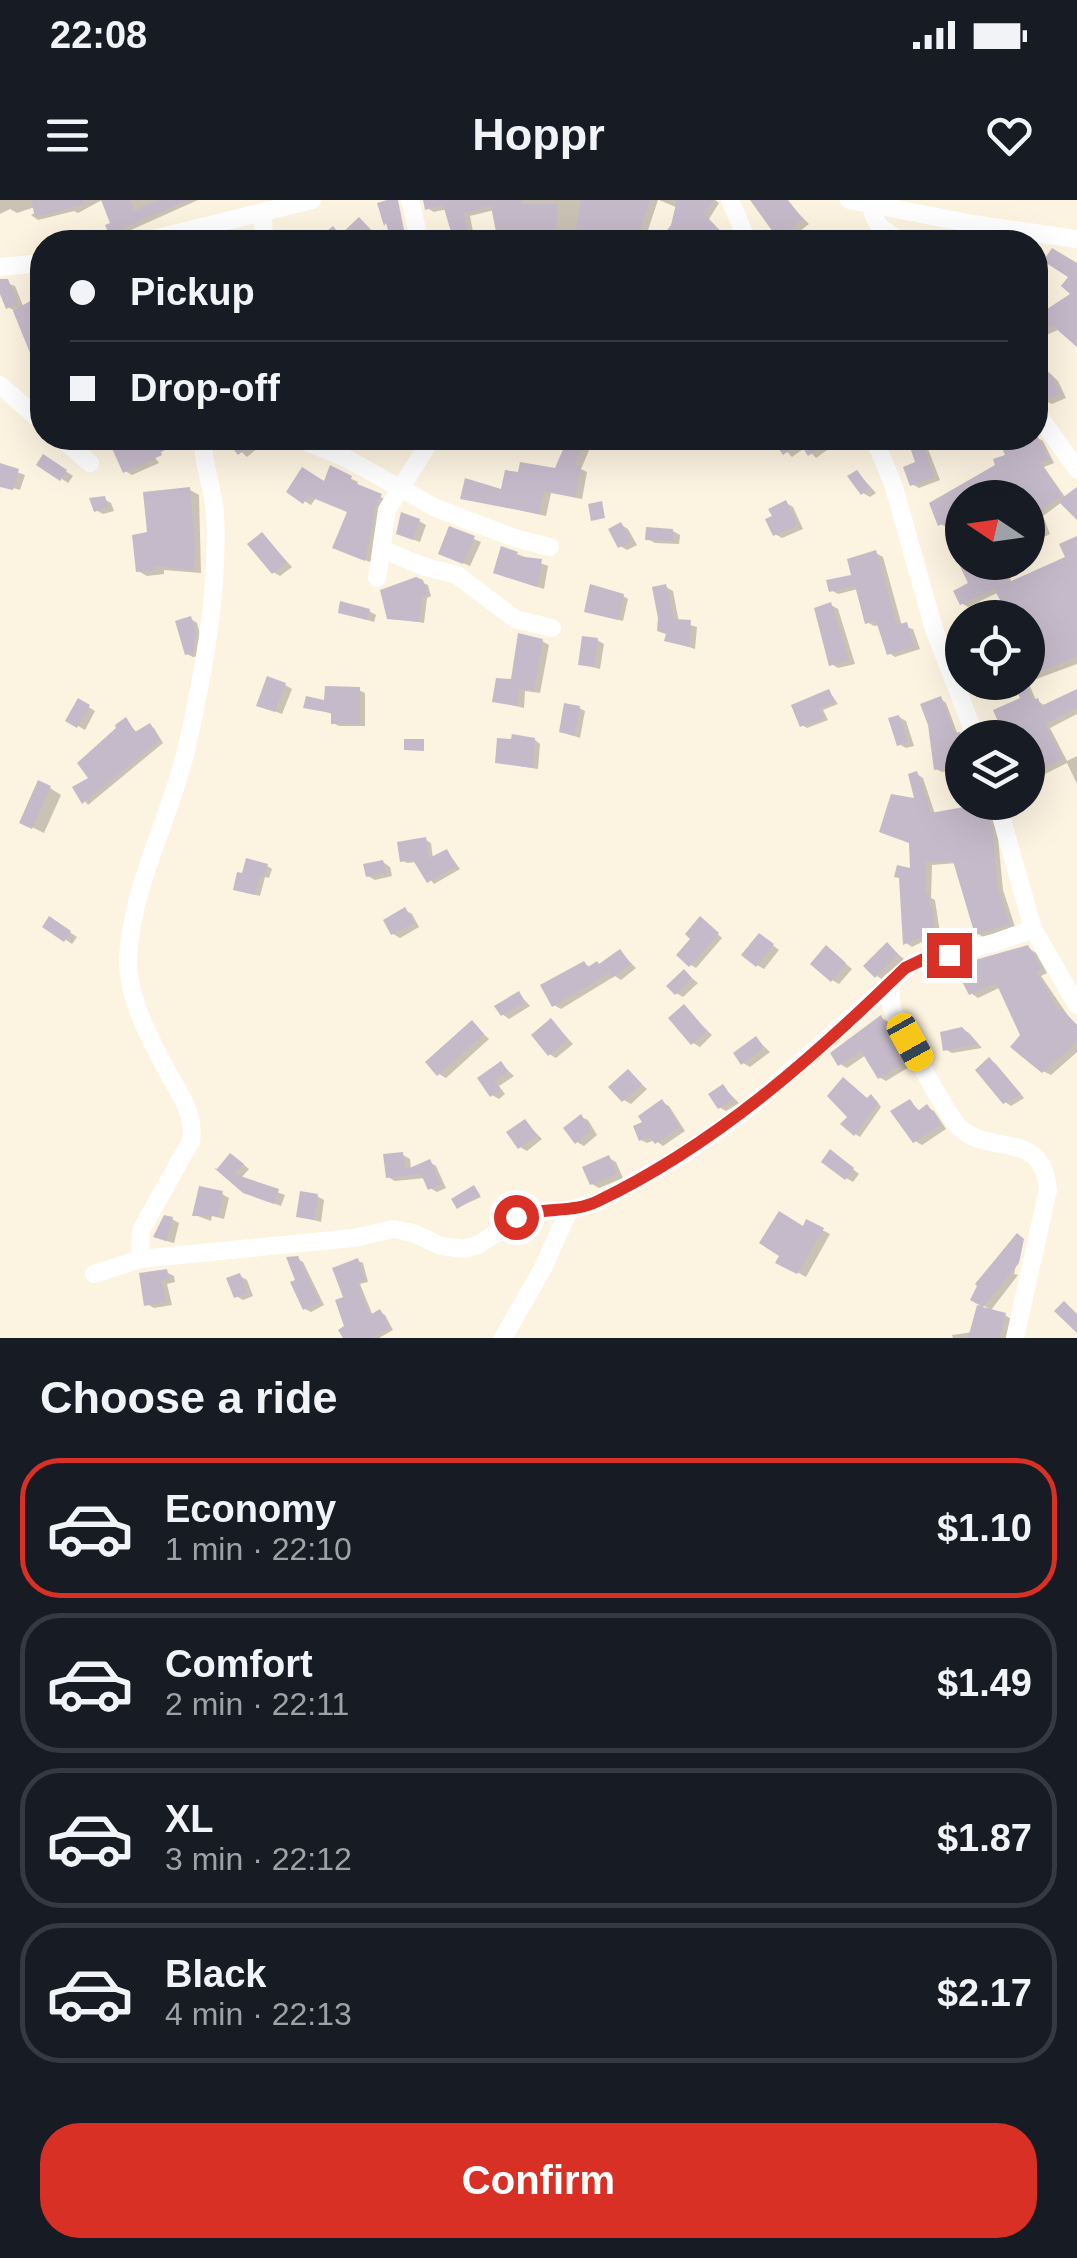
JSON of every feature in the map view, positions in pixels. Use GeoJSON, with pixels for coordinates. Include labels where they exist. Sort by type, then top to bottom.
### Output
{"type":"FeatureCollection","features":[{"type":"Feature","properties":{"kind":"street"},"geometry":{"type":"LineString","coordinates":[[190,230],[312,200]]}},
{"type":"Feature","properties":{"kind":"street"},"geometry":{"type":"LineString","coordinates":[[410,200],[417,230]]}},
{"type":"Feature","properties":{"kind":"street"},"geometry":{"type":"LineString","coordinates":[[730,200],[743,230]]}},
{"type":"Feature","properties":{"kind":"street"},"geometry":{"type":"LineString","coordinates":[[848,200],[1027,230]]}},
{"type":"Feature","properties":{"kind":"street"},"geometry":{"type":"LineString","coordinates":[[873,202],[883,230]]}},
{"type":"Feature","properties":{"kind":"street"},"geometry":{"type":"LineString","coordinates":[[263,212],[264,230]]}},
{"type":"Feature","properties":{"kind":"street"},"geometry":{"type":"LineString","coordinates":[[1048,234],[1077,239]]}},
{"type":"Feature","properties":{"kind":"street"},"geometry":{"type":"LineString","coordinates":[[0,267],[30,263]]}},
{"type":"Feature","properties":{"kind":"street"},"geometry":{"type":"LineString","coordinates":[[0,385],[30,411]]}},
{"type":"Feature","properties":{"kind":"street"},"geometry":{"type":"LineString","coordinates":[[1048,429],[1077,469]]}},
{"type":"Feature","properties":{"kind":"street"},"geometry":{"type":"LineString","coordinates":[[75,450],[90,463]]}},
{"type":"Feature","properties":{"kind":"street"},"geometry":{"type":"LineString","coordinates":[[140,1260],[141,1230],[191,1141],[193,1126],[188,1108],[139,1013],[128,978],[128,958],[137,898],[188,745],[210,624],[214,512],[206,450]]}},
{"type":"Feature","properties":{"kind":"street"},"geometry":{"type":"LineString","coordinates":[[326,450],[401,491],[476,524],[550,547]]}},
{"type":"Feature","properties":{"kind":"street"},"geometry":{"type":"LineString","coordinates":[[377,578],[387,510],[425,450]]}},
{"type":"Feature","properties":{"kind":"street"},"geometry":{"type":"LineString","coordinates":[[879,450],[934,629],[969,720]]}},
{"type":"Feature","properties":{"kind":"street"},"geometry":{"type":"LineString","coordinates":[[382,549],[457,575],[515,619],[552,628]]}},
{"type":"Feature","properties":{"kind":"street"},"geometry":{"type":"LineString","coordinates":[[1002,820],[1033,929],[1077,1004]]}},
{"type":"Feature","properties":{"kind":"street"},"geometry":{"type":"LineString","coordinates":[[94,1274],[140,1260],[354,1238],[394,1229],[413,1232],[441,1246],[464,1249],[528,1212],[570,1210],[596,1203],[686,1153],[730,1122],[913,963],[1033,929]]}},
{"type":"Feature","properties":{"kind":"street"},"geometry":{"type":"LineString","coordinates":[[1058,975],[1077,986]]}},
{"type":"Feature","properties":{"kind":"street"},"geometry":{"type":"LineString","coordinates":[[891,982],[895,1014],[956,1124],[976,1138],[1018,1146],[1035,1156],[1047,1175],[1048,1190],[1015,1338]]}},
{"type":"Feature","properties":{"kind":"street"},"geometry":{"type":"LineString","coordinates":[[503,1338],[570,1210]]}},
{"type":"Feature","properties":{"kind":"building"},"geometry":{"type":"Polygon","coordinates":[[[31,200],[83,200],[83,204],[35,217],[31,200]]]}},
{"type":"Feature","properties":{"kind":"building"},"geometry":{"type":"Polygon","coordinates":[[[101,200],[130,200],[134,211],[158,200],[188,200],[118,230],[107,230],[105,225],[110,223],[101,200]]]}},
{"type":"Feature","properties":{"kind":"building"},"geometry":{"type":"Polygon","coordinates":[[[398,200],[404,230],[388,230],[377,203],[398,200]]]}},
{"type":"Feature","properties":{"kind":"building"},"geometry":{"type":"Polygon","coordinates":[[[423,200],[557,204],[556,230],[496,230],[491,206],[464,213],[468,230],[450,230],[443,205],[425,210],[423,200]]]}},
{"type":"Feature","properties":{"kind":"building"},"geometry":{"type":"Polygon","coordinates":[[[581,200],[650,200],[640,230],[576,230],[581,200]]]}},
{"type":"Feature","properties":{"kind":"building"},"geometry":{"type":"Polygon","coordinates":[[[677,200],[713,200],[704,214],[719,230],[667,230],[677,200]]]}},
{"type":"Feature","properties":{"kind":"building"},"geometry":{"type":"Polygon","coordinates":[[[750,200],[788,200],[803,219],[789,230],[772,230],[750,200]]]}},
{"type":"Feature","properties":{"kind":"building"},"geometry":{"type":"Polygon","coordinates":[[[359,217],[371,230],[345,230],[359,217]]]}},
{"type":"Feature","properties":{"kind":"building"},"geometry":{"type":"Polygon","coordinates":[[[1052,248],[1077,263],[1077,347],[1053,326],[1048,328],[1048,308],[1070,294],[1061,286],[1068,277],[1048,264],[1052,248]]]}},
{"type":"Feature","properties":{"kind":"building"},"geometry":{"type":"Polygon","coordinates":[[[0,279],[8,279],[18,304],[6,309],[0,279]]]}},
{"type":"Feature","properties":{"kind":"building"},"geometry":{"type":"Polygon","coordinates":[[[30,301],[30,353],[13,311],[30,301]]]}},
{"type":"Feature","properties":{"kind":"building"},"geometry":{"type":"Polygon","coordinates":[[[1051,374],[1060,394],[1048,400],[1048,375],[1051,374]]]}},
{"type":"Feature","properties":{"kind":"building"},"geometry":{"type":"Polygon","coordinates":[[[113,450],[165,450],[162,455],[123,473],[113,450]]]}},
{"type":"Feature","properties":{"kind":"building"},"geometry":{"type":"Polygon","coordinates":[[[563,450],[581,450],[575,465],[581,466],[575,497],[544,491],[539,514],[460,499],[465,478],[501,489],[505,470],[518,472],[520,462],[555,468],[563,450]]]}},
{"type":"Feature","properties":{"kind":"building"},"geometry":{"type":"Polygon","coordinates":[[[911,450],[925,450],[934,477],[910,486],[903,467],[915,462],[911,450]]]}},
{"type":"Feature","properties":{"kind":"building"},"geometry":{"type":"Polygon","coordinates":[[[1003,450],[1044,450],[1049,459],[1040,463],[1062,495],[1045,508],[1045,480],[969,480],[995,465],[993,459],[1005,455],[1003,450]]]}},
{"type":"Feature","properties":{"kind":"building"},"geometry":{"type":"Polygon","coordinates":[[[43,454],[67,470],[60,481],[36,465],[43,454]]]}},
{"type":"Feature","properties":{"kind":"building"},"geometry":{"type":"Polygon","coordinates":[[[0,463],[19,469],[13,490],[0,487],[0,463]]]}},
{"type":"Feature","properties":{"kind":"building"},"geometry":{"type":"Polygon","coordinates":[[[330,465],[352,476],[350,481],[382,494],[375,508],[365,561],[332,548],[347,512],[308,496],[303,504],[286,492],[302,467],[324,481],[330,465]]]}},
{"type":"Feature","properties":{"kind":"building"},"geometry":{"type":"Polygon","coordinates":[[[857,470],[870,488],[861,495],[847,476],[857,470]]]}},
{"type":"Feature","properties":{"kind":"building"},"geometry":{"type":"Polygon","coordinates":[[[190,487],[193,570],[156,566],[156,570],[136,572],[132,535],[147,532],[143,492],[190,487]]]}},
{"type":"Feature","properties":{"kind":"building"},"geometry":{"type":"Polygon","coordinates":[[[1077,487],[1077,520],[1058,501],[1077,487]]]}},
{"type":"Feature","properties":{"kind":"building"},"geometry":{"type":"Polygon","coordinates":[[[945,494],[945,523],[938,526],[929,503],[945,494]]]}},
{"type":"Feature","properties":{"kind":"building"},"geometry":{"type":"Polygon","coordinates":[[[105,496],[108,507],[94,512],[89,498],[105,496]]]}},
{"type":"Feature","properties":{"kind":"building"},"geometry":{"type":"Polygon","coordinates":[[[786,500],[798,525],[773,536],[765,519],[772,516],[768,509],[786,500]]]}},
{"type":"Feature","properties":{"kind":"building"},"geometry":{"type":"Polygon","coordinates":[[[602,501],[605,518],[591,521],[588,504],[602,501]]]}},
{"type":"Feature","properties":{"kind":"building"},"geometry":{"type":"Polygon","coordinates":[[[401,512],[420,519],[413,540],[396,534],[401,512]]]}},
{"type":"Feature","properties":{"kind":"building"},"geometry":{"type":"Polygon","coordinates":[[[621,522],[631,541],[618,548],[608,529],[621,522]]]}},
{"type":"Feature","properties":{"kind":"building"},"geometry":{"type":"Polygon","coordinates":[[[449,526],[475,536],[463,564],[438,554],[449,526]]]}},
{"type":"Feature","properties":{"kind":"building"},"geometry":{"type":"Polygon","coordinates":[[[646,527],[673,529],[673,541],[645,540],[646,527]]]}},
{"type":"Feature","properties":{"kind":"building"},"geometry":{"type":"Polygon","coordinates":[[[262,532],[287,562],[272,574],[247,544],[262,532]]]}},
{"type":"Feature","properties":{"kind":"building"},"geometry":{"type":"Polygon","coordinates":[[[1077,536],[1077,656],[1045,670],[1045,600],[1000,600],[994,589],[971,600],[958,600],[953,591],[968,583],[967,580],[1045,580],[1045,566],[1065,557],[1059,544],[1077,536]]]}},
{"type":"Feature","properties":{"kind":"building"},"geometry":{"type":"Polygon","coordinates":[[[501,546],[518,552],[516,556],[542,559],[537,587],[493,573],[501,546]]]}},
{"type":"Feature","properties":{"kind":"building"},"geometry":{"type":"Polygon","coordinates":[[[876,550],[897,625],[907,622],[914,646],[887,655],[876,621],[865,624],[855,586],[829,592],[826,580],[851,575],[847,559],[876,550]]]}},
{"type":"Feature","properties":{"kind":"building"},"geometry":{"type":"Polygon","coordinates":[[[416,577],[423,580],[428,594],[422,596],[419,622],[387,619],[380,590],[416,577]]]}},
{"type":"Feature","properties":{"kind":"building"},"geometry":{"type":"Polygon","coordinates":[[[590,584],[624,594],[618,620],[584,612],[590,584]]]}},
{"type":"Feature","properties":{"kind":"building"},"geometry":{"type":"Polygon","coordinates":[[[666,584],[674,619],[691,620],[689,647],[664,641],[666,634],[657,631],[652,587],[666,584]]]}},
{"type":"Feature","properties":{"kind":"building"},"geometry":{"type":"Polygon","coordinates":[[[340,601],[370,609],[367,620],[338,613],[340,601]]]}},
{"type":"Feature","properties":{"kind":"building"},"geometry":{"type":"Polygon","coordinates":[[[831,602],[849,660],[829,666],[814,608],[831,602]]]}},
{"type":"Feature","properties":{"kind":"building"},"geometry":{"type":"Polygon","coordinates":[[[191,616],[196,633],[193,653],[185,655],[175,621],[191,616]]]}},
{"type":"Feature","properties":{"kind":"building"},"geometry":{"type":"Polygon","coordinates":[[[518,633],[543,639],[534,690],[519,689],[517,706],[492,702],[496,678],[511,679],[518,633]]]}},
{"type":"Feature","properties":{"kind":"building"},"geometry":{"type":"Polygon","coordinates":[[[582,636],[598,638],[594,667],[578,665],[582,636]]]}},
{"type":"Feature","properties":{"kind":"building"},"geometry":{"type":"Polygon","coordinates":[[[267,676],[286,683],[275,712],[256,706],[267,676]]]}},
{"type":"Feature","properties":{"kind":"building"},"geometry":{"type":"Polygon","coordinates":[[[325,686],[360,687],[360,724],[331,724],[331,713],[303,708],[306,696],[324,700],[325,686]]]}},
{"type":"Feature","properties":{"kind":"building"},"geometry":{"type":"Polygon","coordinates":[[[829,689],[835,702],[820,708],[824,718],[800,727],[791,705],[829,689]]]}},
{"type":"Feature","properties":{"kind":"building"},"geometry":{"type":"Polygon","coordinates":[[[1077,689],[1077,708],[1045,724],[1045,720],[997,720],[993,710],[1016,700],[1039,700],[1041,706],[1077,689]]]}},
{"type":"Feature","properties":{"kind":"building"},"geometry":{"type":"Polygon","coordinates":[[[941,696],[949,720],[945,720],[945,768],[934,770],[928,725],[920,704],[941,696]]]}},
{"type":"Feature","properties":{"kind":"building"},"geometry":{"type":"Polygon","coordinates":[[[78,698],[90,705],[77,728],[65,721],[78,698]]]}},
{"type":"Feature","properties":{"kind":"building"},"geometry":{"type":"Polygon","coordinates":[[[564,703],[580,706],[574,736],[559,732],[564,703]]]}},
{"type":"Feature","properties":{"kind":"building"},"geometry":{"type":"Polygon","coordinates":[[[899,715],[908,742],[897,746],[888,718],[899,715]]]}},
{"type":"Feature","properties":{"kind":"building"},"geometry":{"type":"Polygon","coordinates":[[[126,717],[135,732],[150,723],[160,740],[82,804],[72,787],[88,778],[77,763],[126,717]]]}},
{"type":"Feature","properties":{"kind":"building"},"geometry":{"type":"Polygon","coordinates":[[[1045,724],[1063,759],[1045,768],[1045,724]]]}},
{"type":"Feature","properties":{"kind":"building"},"geometry":{"type":"Polygon","coordinates":[[[512,734],[535,738],[533,768],[495,763],[497,738],[511,739],[512,734]]]}},
{"type":"Feature","properties":{"kind":"building"},"geometry":{"type":"Polygon","coordinates":[[[404,739],[424,739],[424,751],[404,750],[404,739]]]}},
{"type":"Feature","properties":{"kind":"building"},"geometry":{"type":"Polygon","coordinates":[[[917,771],[931,813],[945,810],[945,820],[990,820],[997,885],[1010,924],[975,935],[953,861],[926,862],[925,894],[930,894],[934,930],[903,945],[899,878],[894,877],[897,865],[910,868],[909,843],[879,832],[891,794],[914,798],[908,774],[917,771]]]}},
{"type":"Feature","properties":{"kind":"building"},"geometry":{"type":"Polygon","coordinates":[[[38,780],[51,786],[32,829],[19,823],[38,780]]]}},
{"type":"Feature","properties":{"kind":"building"},"geometry":{"type":"Polygon","coordinates":[[[426,837],[429,858],[447,849],[456,866],[427,883],[413,860],[400,862],[397,842],[426,837]]]}},
{"type":"Feature","properties":{"kind":"building"},"geometry":{"type":"Polygon","coordinates":[[[246,858],[268,864],[255,895],[233,890],[237,872],[242,873],[246,858]]]}},
{"type":"Feature","properties":{"kind":"building"},"geometry":{"type":"Polygon","coordinates":[[[383,860],[386,873],[366,877],[363,864],[383,860]]]}},
{"type":"Feature","properties":{"kind":"building"},"geometry":{"type":"Polygon","coordinates":[[[405,907],[414,923],[391,935],[383,920],[405,907]]]}},
{"type":"Feature","properties":{"kind":"building"},"geometry":{"type":"Polygon","coordinates":[[[49,916],[71,931],[64,942],[42,927],[49,916]]]}},
{"type":"Feature","properties":{"kind":"building"},"geometry":{"type":"Polygon","coordinates":[[[700,916],[719,933],[689,967],[676,955],[690,939],[685,934],[700,916]]]}},
{"type":"Feature","properties":{"kind":"building"},"geometry":{"type":"Polygon","coordinates":[[[759,933],[774,944],[756,967],[741,955],[759,933]]]}},
{"type":"Feature","properties":{"kind":"building"},"geometry":{"type":"Polygon","coordinates":[[[887,942],[898,954],[875,978],[863,966],[887,942]]]}},
{"type":"Feature","properties":{"kind":"building"},"geometry":{"type":"Polygon","coordinates":[[[826,945],[846,963],[831,982],[810,964],[826,945]]]}},
{"type":"Feature","properties":{"kind":"building"},"geometry":{"type":"Polygon","coordinates":[[[1028,945],[1042,969],[1036,972],[1059,1011],[1062,1009],[1077,1025],[1077,1042],[1042,1073],[1010,1047],[1020,1035],[996,983],[969,995],[954,966],[1028,945]]]}},
{"type":"Feature","properties":{"kind":"building"},"geometry":{"type":"Polygon","coordinates":[[[620,949],[631,964],[612,978],[609,973],[552,1007],[540,985],[584,961],[588,967],[597,961],[599,964],[620,949]]]}},
{"type":"Feature","properties":{"kind":"building"},"geometry":{"type":"Polygon","coordinates":[[[684,969],[692,978],[675,995],[666,986],[684,969]]]}},
{"type":"Feature","properties":{"kind":"building"},"geometry":{"type":"Polygon","coordinates":[[[519,991],[525,1002],[501,1016],[494,1006],[519,991]]]}},
{"type":"Feature","properties":{"kind":"building"},"geometry":{"type":"Polygon","coordinates":[[[684,1004],[707,1031],[691,1045],[668,1018],[684,1004]]]}},
{"type":"Feature","properties":{"kind":"building"},"geometry":{"type":"Polygon","coordinates":[[[881,1015],[889,1032],[886,1034],[904,1063],[878,1079],[861,1051],[838,1066],[830,1053],[881,1015]]]}},
{"type":"Feature","properties":{"kind":"building"},"geometry":{"type":"Polygon","coordinates":[[[551,1018],[568,1039],[548,1056],[531,1035],[551,1018]]]}},
{"type":"Feature","properties":{"kind":"building"},"geometry":{"type":"Polygon","coordinates":[[[472,1020],[484,1034],[437,1076],[425,1062],[472,1020]]]}},
{"type":"Feature","properties":{"kind":"building"},"geometry":{"type":"Polygon","coordinates":[[[962,1027],[978,1044],[943,1051],[940,1032],[962,1027]]]}},
{"type":"Feature","properties":{"kind":"building"},"geometry":{"type":"Polygon","coordinates":[[[756,1036],[764,1047],[741,1065],[733,1053],[756,1036]]]}},
{"type":"Feature","properties":{"kind":"building"},"geometry":{"type":"Polygon","coordinates":[[[989,1057],[1021,1094],[1003,1104],[975,1070],[989,1057]]]}},
{"type":"Feature","properties":{"kind":"building"},"geometry":{"type":"Polygon","coordinates":[[[501,1061],[508,1071],[494,1081],[500,1090],[490,1097],[477,1078],[501,1061]]]}},
{"type":"Feature","properties":{"kind":"building"},"geometry":{"type":"Polygon","coordinates":[[[628,1069],[642,1084],[622,1102],[608,1087],[628,1069]]]}},
{"type":"Feature","properties":{"kind":"building"},"geometry":{"type":"Polygon","coordinates":[[[843,1077],[867,1098],[871,1094],[878,1103],[854,1136],[840,1124],[847,1117],[827,1096],[843,1077]]]}},
{"type":"Feature","properties":{"kind":"building"},"geometry":{"type":"Polygon","coordinates":[[[723,1084],[733,1099],[718,1109],[708,1094],[723,1084]]]}},
{"type":"Feature","properties":{"kind":"building"},"geometry":{"type":"Polygon","coordinates":[[[662,1099],[680,1127],[655,1144],[650,1137],[639,1141],[633,1126],[642,1122],[638,1116],[662,1099]]]}},
{"type":"Feature","properties":{"kind":"building"},"geometry":{"type":"Polygon","coordinates":[[[910,1099],[918,1111],[927,1104],[941,1124],[913,1143],[890,1111],[910,1099]]]}},
{"type":"Feature","properties":{"kind":"building"},"geometry":{"type":"Polygon","coordinates":[[[581,1114],[591,1131],[575,1144],[563,1128],[581,1114]]]}},
{"type":"Feature","properties":{"kind":"building"},"geometry":{"type":"Polygon","coordinates":[[[525,1119],[537,1135],[518,1149],[506,1132],[525,1119]]]}},
{"type":"Feature","properties":{"kind":"building"},"geometry":{"type":"Polygon","coordinates":[[[830,1149],[854,1168],[845,1180],[821,1162],[830,1149]]]}},
{"type":"Feature","properties":{"kind":"building"},"geometry":{"type":"Polygon","coordinates":[[[403,1152],[405,1170],[430,1159],[441,1184],[428,1190],[421,1174],[386,1178],[383,1154],[403,1152]]]}},
{"type":"Feature","properties":{"kind":"building"},"geometry":{"type":"Polygon","coordinates":[[[230,1153],[244,1164],[234,1174],[279,1189],[274,1204],[243,1193],[214,1168],[230,1153]]]}},
{"type":"Feature","properties":{"kind":"building"},"geometry":{"type":"Polygon","coordinates":[[[609,1155],[617,1174],[590,1185],[582,1167],[609,1155]]]}},
{"type":"Feature","properties":{"kind":"building"},"geometry":{"type":"Polygon","coordinates":[[[474,1185],[480,1195],[457,1209],[451,1199],[474,1185]]]}},
{"type":"Feature","properties":{"kind":"building"},"geometry":{"type":"Polygon","coordinates":[[[199,1186],[223,1191],[218,1216],[192,1216],[199,1186]]]}},
{"type":"Feature","properties":{"kind":"building"},"geometry":{"type":"Polygon","coordinates":[[[300,1191],[318,1194],[314,1220],[296,1217],[300,1191]]]}},
{"type":"Feature","properties":{"kind":"building"},"geometry":{"type":"Polygon","coordinates":[[[779,1211],[803,1226],[806,1219],[824,1228],[797,1274],[775,1263],[779,1256],[759,1243],[779,1211]]]}},
{"type":"Feature","properties":{"kind":"building"},"geometry":{"type":"Polygon","coordinates":[[[164,1215],[173,1217],[166,1241],[153,1237],[164,1215]]]}},
{"type":"Feature","properties":{"kind":"building"},"geometry":{"type":"Polygon","coordinates":[[[1017,1233],[1024,1239],[1019,1263],[983,1307],[1006,1313],[999,1338],[968,1338],[977,1305],[981,1306],[970,1300],[975,1284],[1017,1233]]]}},
{"type":"Feature","properties":{"kind":"building"},"geometry":{"type":"Polygon","coordinates":[[[298,1256],[320,1302],[303,1310],[290,1282],[295,1280],[286,1257],[298,1256]]]}},
{"type":"Feature","properties":{"kind":"building"},"geometry":{"type":"Polygon","coordinates":[[[358,1258],[365,1280],[357,1282],[370,1315],[380,1309],[390,1327],[372,1338],[343,1338],[338,1330],[344,1326],[335,1300],[343,1297],[332,1268],[358,1258]]]}},
{"type":"Feature","properties":{"kind":"building"},"geometry":{"type":"Polygon","coordinates":[[[167,1269],[169,1279],[161,1280],[166,1302],[144,1306],[139,1273],[167,1269]]]}},
{"type":"Feature","properties":{"kind":"building"},"geometry":{"type":"Polygon","coordinates":[[[240,1273],[247,1293],[234,1298],[226,1278],[240,1273]]]}},
{"type":"Feature","properties":{"kind":"building"},"geometry":{"type":"Polygon","coordinates":[[[1064,1301],[1077,1314],[1077,1333],[1054,1311],[1064,1301]]]}},
{"type":"Feature","properties":{"kind":"route"},"geometry":{"type":"LineString","coordinates":[[516,1217],[596,1203],[686,1153],[787,1076],[905,968],[924,959],[949,955]]}}]}
